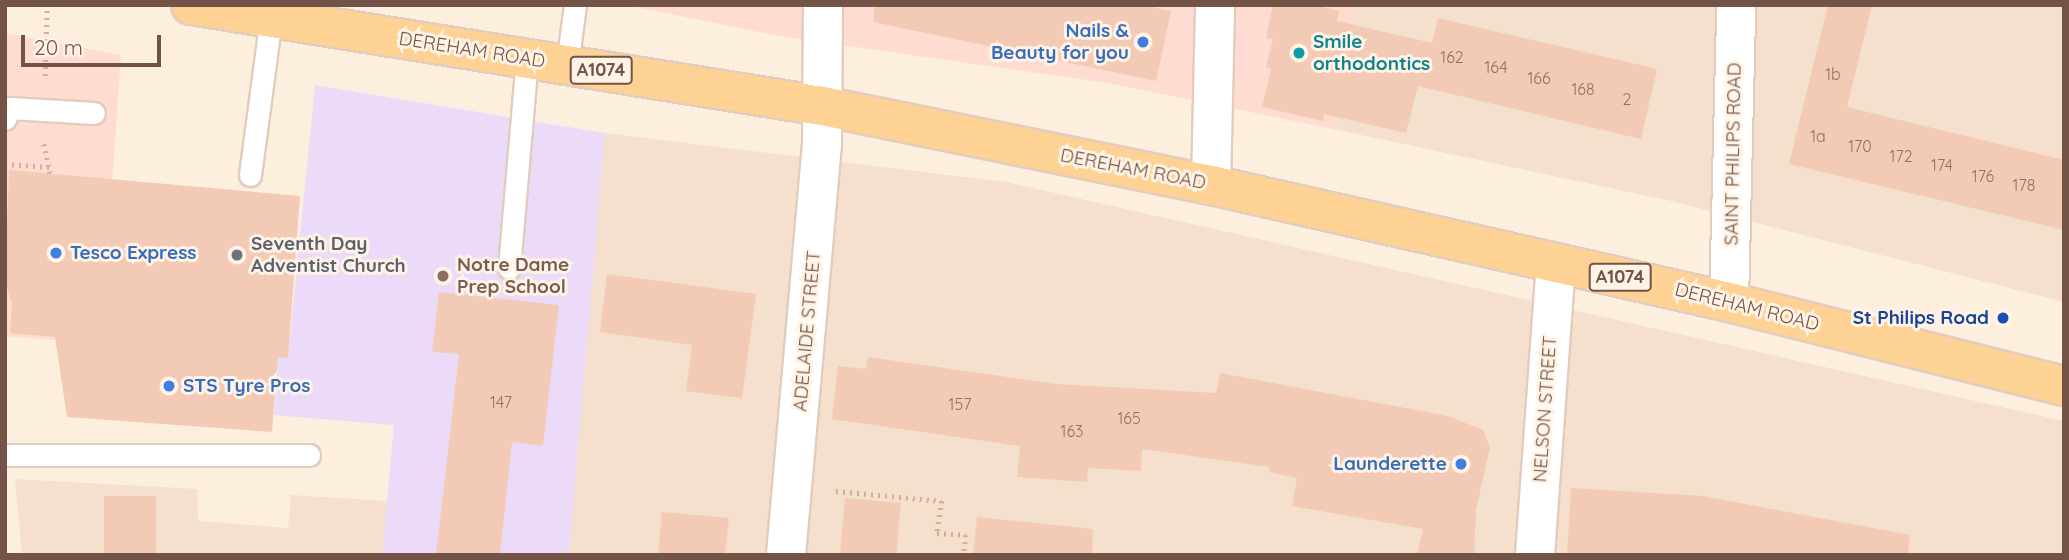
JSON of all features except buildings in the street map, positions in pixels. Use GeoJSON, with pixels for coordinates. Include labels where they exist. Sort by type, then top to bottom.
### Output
{"type":"FeatureCollection","features":[{"type":"Feature","properties":{"kind":"main road","name":"DEREHAM ROAD"},"geometry":{"type":"LineString","coordinates":[[191,5],[271,18],[318,15],[527,58],[822,106],[1211,185],[1729,302],[2064,386]]}},
{"type":"Feature","properties":{"kind":"street","name":"ADELAIDE STREET"},"geometry":{"type":"LineString","coordinates":[[786,555],[794,487],[822,106],[823,5]]}},
{"type":"Feature","properties":{"kind":"street"},"geometry":{"type":"LineString","coordinates":[[1211,185],[1215,5]]}},
{"type":"Feature","properties":{"kind":"street","name":"SAINT PHILIPS ROAD"},"geometry":{"type":"LineString","coordinates":[[1729,302],[1736,5]]}},
{"type":"Feature","properties":{"kind":"street","name":"NELSON STREET"},"geometry":{"type":"LineString","coordinates":[[1535,555],[1556,262]]}},
{"type":"Feature","properties":{"kind":"lane"},"geometry":{"type":"LineString","coordinates":[[567,65],[575,5]]}},
{"type":"Feature","properties":{"kind":"lane"},"geometry":{"type":"LineString","coordinates":[[250,175],[271,18]]}},
{"type":"Feature","properties":{"kind":"lane"},"geometry":{"type":"LineString","coordinates":[[509,268],[527,58]]}},
{"type":"Feature","properties":{"kind":"lane"},"geometry":{"type":"LineString","coordinates":[[5,119],[10,108],[94,113]]}},
{"type":"Feature","properties":{"kind":"lane"},"geometry":{"type":"LineString","coordinates":[[5,455],[309,455]]}},
{"type":"Feature","properties":{"kind":"path"},"geometry":{"type":"LineString","coordinates":[[5,164],[50,167]]}},
{"type":"Feature","properties":{"kind":"path"},"geometry":{"type":"LineString","coordinates":[[794,487],[942,501],[937,533],[966,535],[964,555]]}},
{"type":"Feature","properties":{"kind":"shaded area"},"geometry":{"type":"Polygon","coordinates":[[[625,5],[1355,5],[1333,129],[1108,83],[779,36],[625,5]]]}},
{"type":"Feature","properties":{"kind":"shaded area"},"geometry":{"type":"Polygon","coordinates":[[[1355,5],[2064,5],[2064,302],[1671,201],[1333,129],[1355,5]]]}},
{"type":"Feature","properties":{"kind":"shaded area"},"geometry":{"type":"Polygon","coordinates":[[[5,33],[121,55],[101,344],[5,336],[5,33]]]}},
{"type":"Feature","properties":{"kind":"shaded area","name":"Notre Dame Prep School"},"geometry":{"type":"Polygon","coordinates":[[[315,85],[605,133],[569,555],[382,555],[394,425],[274,415],[278,357],[288,357],[315,85]]]}},
{"type":"Feature","properties":{"kind":"shaded area"},"geometry":{"type":"Polygon","coordinates":[[[605,133],[1006,182],[2064,421],[2064,555],[569,555],[605,133]]]}},
{"type":"Feature","properties":{"kind":"shaded area"},"geometry":{"type":"Polygon","coordinates":[[[15,479],[197,489],[198,521],[288,528],[291,495],[387,501],[382,555],[22,555],[15,479]]]}},
{"type":"Feature","properties":{"kind":"place","name":"Nails & Beauty for you"},"geometry":{"type":"Point","coordinates":[1143,42]}},
{"type":"Feature","properties":{"kind":"place","name":"Smile orthodontics"},"geometry":{"type":"Point","coordinates":[1299,53]}},
{"type":"Feature","properties":{"kind":"place","name":"Tesco Express"},"geometry":{"type":"Point","coordinates":[56,253]}},
{"type":"Feature","properties":{"kind":"place","name":"Seventh Day Adventist Church"},"geometry":{"type":"Point","coordinates":[237,255]}},
{"type":"Feature","properties":{"kind":"place","name":"Notre Dame Prep School"},"geometry":{"type":"Point","coordinates":[443,276]}},
{"type":"Feature","properties":{"kind":"place","name":"St Philips Road"},"geometry":{"type":"Point","coordinates":[2003,318]}},
{"type":"Feature","properties":{"kind":"place","name":"STS Tyre Pros"},"geometry":{"type":"Point","coordinates":[169,386]}},
{"type":"Feature","properties":{"kind":"place","name":"Launderette"},"geometry":{"type":"Point","coordinates":[1461,464]}}]}
